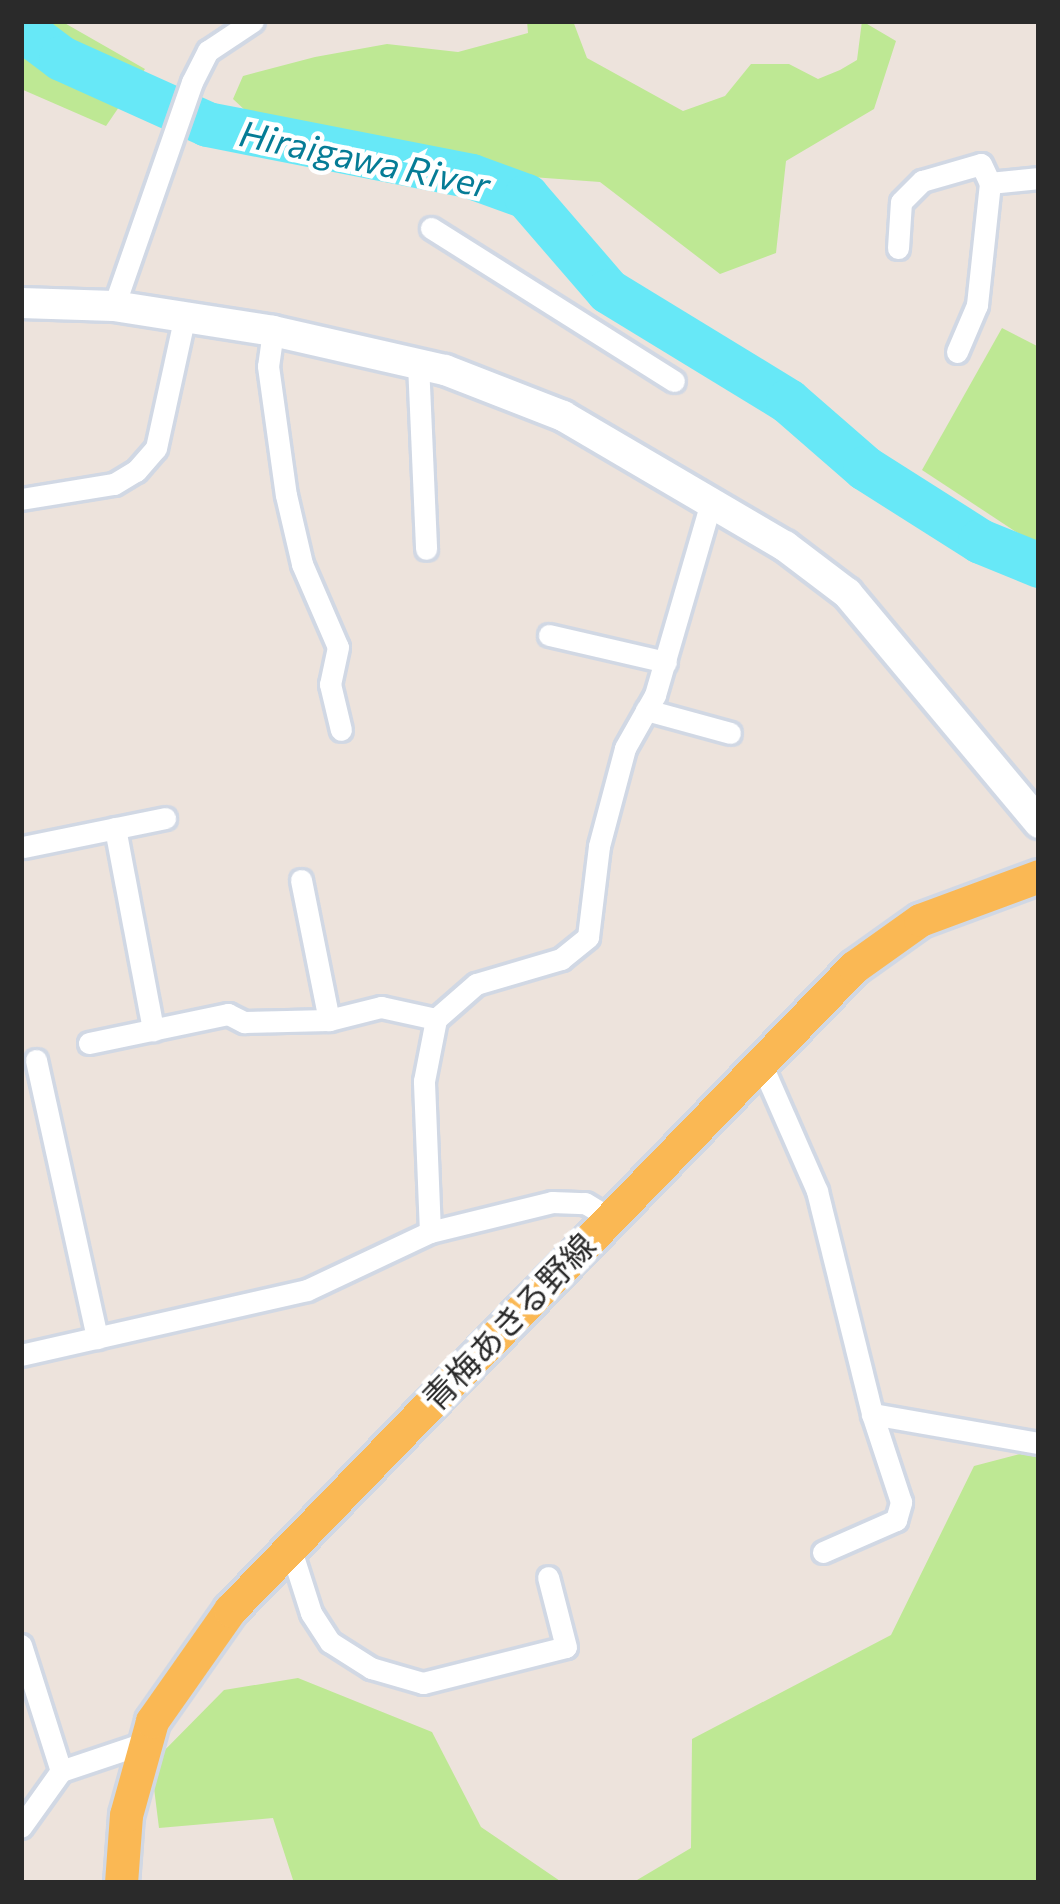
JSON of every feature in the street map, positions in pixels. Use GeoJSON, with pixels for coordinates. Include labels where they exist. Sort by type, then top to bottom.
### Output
{"type":"FeatureCollection","features":[{"type":"Feature","properties":{"kind":"main road"},"geometry":{"type":"LineString","coordinates":[[21,303],[114,306],[273,331],[418,363],[563,416],[785,546],[847,593],[1039,823]]}},
{"type":"Feature","properties":{"kind":"main road","name":"青梅あきる野線"},"geometry":{"type":"LineString","coordinates":[[121,1883],[126,1815],[144,1743],[190,1659],[290,1547],[760,1061],[898,933],[1039,876]]}},
{"type":"Feature","properties":{"kind":"street"},"geometry":{"type":"LineString","coordinates":[[114,306],[192,82],[208,51],[253,21]]}},
{"type":"Feature","properties":{"kind":"street"},"geometry":{"type":"LineString","coordinates":[[898,248],[901,202],[922,181],[981,164],[990,183],[977,305],[957,352]]}},
{"type":"Feature","properties":{"kind":"street"},"geometry":{"type":"LineString","coordinates":[[990,183],[1039,178]]}},
{"type":"Feature","properties":{"kind":"street"},"geometry":{"type":"LineString","coordinates":[[431,228],[674,381]]}},
{"type":"Feature","properties":{"kind":"street"},"geometry":{"type":"LineString","coordinates":[[21,499],[114,484],[146,460],[169,404],[185,315]]}},
{"type":"Feature","properties":{"kind":"street"},"geometry":{"type":"LineString","coordinates":[[273,331],[268,366],[286,495],[302,564],[338,647],[330,684],[341,730]]}},
{"type":"Feature","properties":{"kind":"street"},"geometry":{"type":"LineString","coordinates":[[418,363],[426,549]]}},
{"type":"Feature","properties":{"kind":"street"},"geometry":{"type":"LineString","coordinates":[[430,1232],[424,1081],[436,1019],[476,984],[561,959],[588,937],[598,846],[625,748],[666,662],[710,506]]}},
{"type":"Feature","properties":{"kind":"street"},"geometry":{"type":"LineString","coordinates":[[549,635],[666,662]]}},
{"type":"Feature","properties":{"kind":"street"},"geometry":{"type":"LineString","coordinates":[[646,710],[730,733]]}},
{"type":"Feature","properties":{"kind":"street"},"geometry":{"type":"LineString","coordinates":[[23,847],[165,818]]}},
{"type":"Feature","properties":{"kind":"street"},"geometry":{"type":"LineString","coordinates":[[115,828],[153,1030]]}},
{"type":"Feature","properties":{"kind":"street"},"geometry":{"type":"LineString","coordinates":[[301,880],[329,1020]]}},
{"type":"Feature","properties":{"kind":"street"},"geometry":{"type":"LineString","coordinates":[[89,1043],[228,1015],[244,1022],[329,1020],[381,1007],[436,1019]]}},
{"type":"Feature","properties":{"kind":"street"},"geometry":{"type":"LineString","coordinates":[[36,1060],[97,1338]]}},
{"type":"Feature","properties":{"kind":"street"},"geometry":{"type":"LineString","coordinates":[[760,1061],[817,1191],[872,1414],[901,1502],[896,1520],[823,1552]]}},
{"type":"Feature","properties":{"kind":"street"},"geometry":{"type":"LineString","coordinates":[[21,1355],[307,1290],[430,1232],[552,1202],[585,1203],[608,1217]]}},
{"type":"Feature","properties":{"kind":"street"},"geometry":{"type":"LineString","coordinates":[[872,1414],[1039,1443]]}},
{"type":"Feature","properties":{"kind":"street"},"geometry":{"type":"LineString","coordinates":[[290,1547],[311,1613],[330,1642],[371,1669],[423,1683],[566,1647],[548,1577]]}},
{"type":"Feature","properties":{"kind":"street"},"geometry":{"type":"LineString","coordinates":[[21,1645],[61,1771]]}},
{"type":"Feature","properties":{"kind":"street"},"geometry":{"type":"LineString","coordinates":[[21,1827],[61,1771],[144,1743]]}},
{"type":"Feature","properties":{"kind":"green space"},"geometry":{"type":"Polygon","coordinates":[[[21,21],[61,21],[145,69],[106,126],[21,89],[21,21]]]}},
{"type":"Feature","properties":{"kind":"green space"},"geometry":{"type":"Polygon","coordinates":[[[527,21],[573,21],[587,58],[683,111],[725,96],[751,64],[789,64],[818,79],[840,70],[857,60],[862,21],[896,41],[874,109],[786,161],[776,253],[720,274],[600,182],[491,174],[247,112],[233,99],[243,76],[387,44],[458,52],[528,33],[527,21]]]}},
{"type":"Feature","properties":{"kind":"green space"},"geometry":{"type":"Polygon","coordinates":[[[1002,328],[1039,347],[1039,547],[922,470],[1002,328]]]}},
{"type":"Feature","properties":{"kind":"green space"},"geometry":{"type":"Polygon","coordinates":[[[1039,1449],[1039,1883],[632,1883],[691,1848],[692,1739],[891,1635],[974,1466],[1039,1449]]]}},
{"type":"Feature","properties":{"kind":"green space"},"geometry":{"type":"Polygon","coordinates":[[[298,1678],[432,1732],[481,1827],[563,1883],[294,1883],[273,1818],[159,1828],[151,1764],[224,1690],[298,1678]]]}},
{"type":"Feature","properties":{"kind":"waterway","name":"Hiraigawa River"},"geometry":{"type":"LineString","coordinates":[[21,28],[61,58],[207,124],[471,176],[526,196],[608,291],[788,401],[865,468],[980,541],[1039,565]]}}]}
